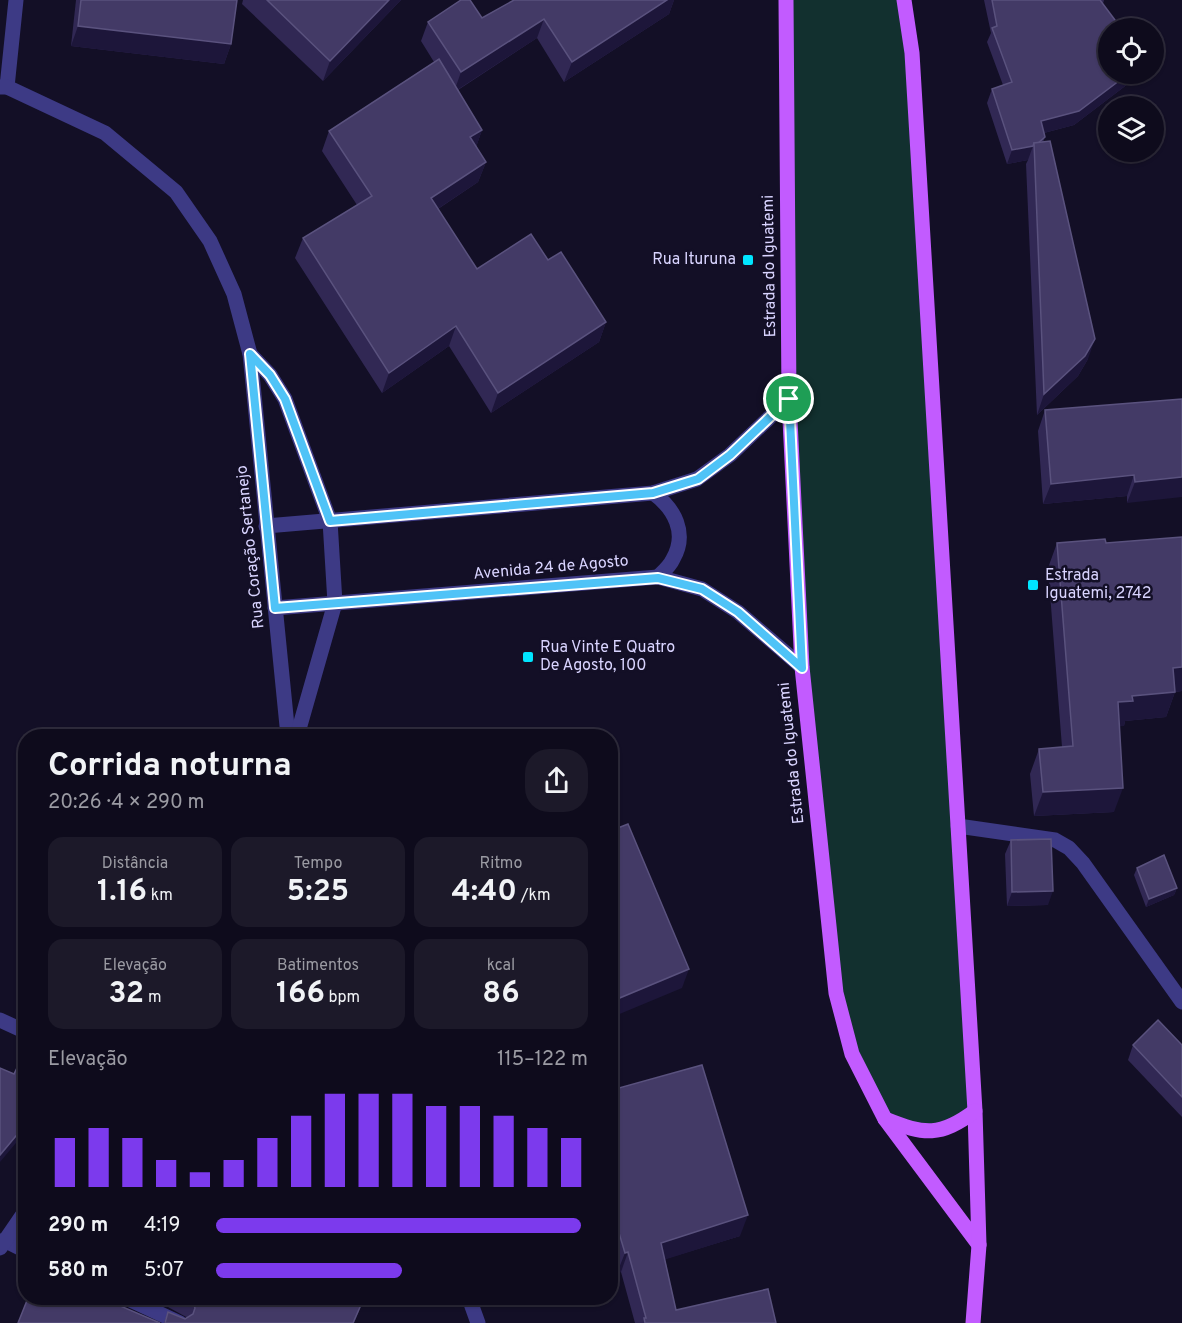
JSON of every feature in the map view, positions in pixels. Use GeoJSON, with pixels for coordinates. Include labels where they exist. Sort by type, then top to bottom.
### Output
{"type":"FeatureCollection","features":[{"type":"Feature","properties":{"kind":"main road","name":"Estrada do Iguatemi"},"geometry":{"type":"LineString","coordinates":[[786,0],[789,399],[802,668],[836,993],[852,1054],[885,1119],[979,1245]]}},
{"type":"Feature","properties":{"kind":"main road"},"geometry":{"type":"LineString","coordinates":[[904,0],[912,53],[975,1111],[979,1245],[973,1323]]}},
{"type":"Feature","properties":{"kind":"main road"},"geometry":{"type":"LineString","coordinates":[[885,1119],[913,1130],[933,1132],[960,1122],[975,1111]]}},
{"type":"Feature","properties":{"kind":"street"},"geometry":{"type":"LineString","coordinates":[[3,87],[16,0]]}},
{"type":"Feature","properties":{"kind":"street","name":"Rua Coração Sertanejo"},"geometry":{"type":"LineString","coordinates":[[3,87],[105,133],[176,192],[210,241],[234,294],[250,354],[287,729]]}},
{"type":"Feature","properties":{"kind":"street","name":"Rua Coração Sertanejo"},"geometry":{"type":"LineString","coordinates":[[250,354],[270,375],[285,399],[330,521],[335,603],[299,729]]}},
{"type":"Feature","properties":{"kind":"street"},"geometry":{"type":"LineString","coordinates":[[266,526],[653,493],[698,479],[730,455],[789,399]]}},
{"type":"Feature","properties":{"kind":"street"},"geometry":{"type":"LineString","coordinates":[[653,493],[666,502],[674,513],[678,525],[678,540],[673,560],[658,578]]}},
{"type":"Feature","properties":{"kind":"street","name":"Avenida 24 de Agosto"},"geometry":{"type":"LineString","coordinates":[[275,608],[658,578],[702,589],[738,612],[802,668]]}},
{"type":"Feature","properties":{"kind":"street"},"geometry":{"type":"LineString","coordinates":[[958,826],[1055,840],[1069,848],[1083,863],[1182,1002]]}},
{"type":"Feature","properties":{"kind":"street"},"geometry":{"type":"LineString","coordinates":[[0,1020],[18,1028]]}},
{"type":"Feature","properties":{"kind":"street"},"geometry":{"type":"LineString","coordinates":[[18,1221],[2,1244],[18,1249]]}},
{"type":"Feature","properties":{"kind":"street"},"geometry":{"type":"LineString","coordinates":[[141,1305],[180,1323]]}},
{"type":"Feature","properties":{"kind":"street"},"geometry":{"type":"LineString","coordinates":[[472,1305],[478,1323]]}},
{"type":"Feature","properties":{"kind":"green space"},"geometry":{"type":"Polygon","coordinates":[[[786,0],[904,0],[975,1111],[946,1128],[885,1119],[836,993],[802,667],[786,0]]]}},
{"type":"Feature","properties":{"kind":"building"},"geometry":{"type":"Polygon","coordinates":[[[81,0],[237,0],[231,44],[78,26],[81,0]]]}},
{"type":"Feature","properties":{"kind":"building"},"geometry":{"type":"Polygon","coordinates":[[[267,0],[389,0],[330,61],[267,0]]]}},
{"type":"Feature","properties":{"kind":"building"},"geometry":{"type":"Polygon","coordinates":[[[461,0],[470,0],[482,18],[514,0],[667,0],[572,62],[544,19],[461,72],[428,22],[461,0]]]}},
{"type":"Feature","properties":{"kind":"building"},"geometry":{"type":"Polygon","coordinates":[[[992,0],[1100,0],[1114,18],[1098,18],[1098,84],[1115,84],[1079,111],[1041,121],[1045,137],[1033,146],[1012,150],[992,89],[1012,82],[992,28],[997,26],[992,0]]]}},
{"type":"Feature","properties":{"kind":"building"},"geometry":{"type":"Polygon","coordinates":[[[439,59],[482,130],[470,137],[486,162],[431,198],[477,269],[531,234],[548,260],[561,252],[606,322],[498,393],[456,326],[389,373],[303,238],[372,196],[329,131],[439,59]]]}},
{"type":"Feature","properties":{"kind":"building"},"geometry":{"type":"Polygon","coordinates":[[[1050,141],[1095,339],[1085,356],[1044,394],[1034,143],[1050,141]]]}},
{"type":"Feature","properties":{"kind":"building"},"geometry":{"type":"Polygon","coordinates":[[[1182,399],[1182,477],[1135,482],[1134,475],[1051,484],[1045,410],[1182,399]]]}},
{"type":"Feature","properties":{"kind":"building"},"geometry":{"type":"Polygon","coordinates":[[[1182,537],[1182,667],[1173,668],[1175,692],[1132,696],[1133,701],[1118,702],[1123,788],[1043,792],[1039,749],[1073,746],[1057,543],[1105,539],[1106,543],[1182,537]]]}},
{"type":"Feature","properties":{"kind":"building"},"geometry":{"type":"Polygon","coordinates":[[[628,824],[689,969],[618,999],[618,828],[628,824]]]}},
{"type":"Feature","properties":{"kind":"building"},"geometry":{"type":"Polygon","coordinates":[[[1051,839],[1053,891],[1012,892],[1011,840],[1051,839]]]}},
{"type":"Feature","properties":{"kind":"building"},"geometry":{"type":"Polygon","coordinates":[[[1164,855],[1177,888],[1149,899],[1137,868],[1164,855]]]}},
{"type":"Feature","properties":{"kind":"building"},"geometry":{"type":"Polygon","coordinates":[[[1158,1020],[1182,1045],[1182,1097],[1133,1045],[1158,1020]]]}},
{"type":"Feature","properties":{"kind":"building"},"geometry":{"type":"Polygon","coordinates":[[[702,1065],[748,1215],[661,1243],[676,1310],[768,1289],[776,1323],[645,1323],[644,1318],[646,1318],[628,1252],[625,1253],[618,1230],[618,1088],[702,1065]]]}},
{"type":"Feature","properties":{"kind":"building"},"geometry":{"type":"Polygon","coordinates":[[[18,1066],[18,1134],[0,1155],[0,1068],[14,1074],[18,1066]]]}},
{"type":"Feature","properties":{"kind":"building"},"geometry":{"type":"Polygon","coordinates":[[[25,1305],[118,1305],[160,1323],[18,1323],[25,1305]]]}},
{"type":"Feature","properties":{"kind":"building"},"geometry":{"type":"Polygon","coordinates":[[[194,1305],[361,1305],[353,1323],[165,1323],[168,1312],[185,1319],[193,1314],[194,1305]]]}},
{"type":"Feature","properties":{"kind":"place","name":"Rua Ituruna"},"geometry":{"type":"Point","coordinates":[748,260]}},
{"type":"Feature","properties":{"kind":"place","name":"Estrada Iguatemi, 2742"},"geometry":{"type":"Point","coordinates":[1033,585]}},
{"type":"Feature","properties":{"kind":"place","name":"Rua Vinte E Quatro De Agosto, 100"},"geometry":{"type":"Point","coordinates":[528,657]}},
{"type":"Feature","properties":{"kind":"route"},"geometry":{"type":"LineString","coordinates":[[250,354],[270,375],[285,399],[330,521],[653,493],[698,479],[730,455],[789,399],[802,668],[738,612],[702,589],[658,578],[275,608],[250,354]]}}]}
